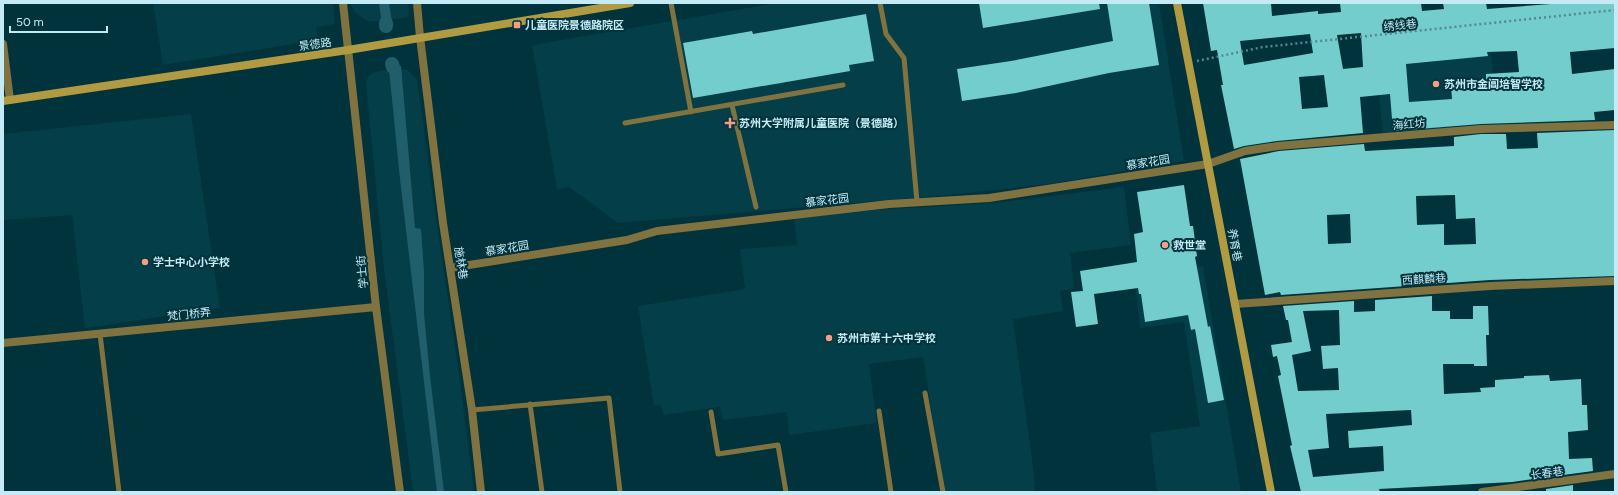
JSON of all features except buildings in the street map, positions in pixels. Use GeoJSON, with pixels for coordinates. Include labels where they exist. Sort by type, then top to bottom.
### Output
{"type":"FeatureCollection","features":[{"type":"Feature","properties":{"kind":"main road","name":"景德路"},"geometry":{"type":"LineString","coordinates":[[6,101],[348,50],[488,28],[630,3]]}},
{"type":"Feature","properties":{"kind":"main road","name":"养育巷"},"geometry":{"type":"LineString","coordinates":[[1177,3],[1271,492]]}},
{"type":"Feature","properties":{"kind":"street","name":"学士街"},"geometry":{"type":"LineString","coordinates":[[343,3],[376,306],[400,492]]}},
{"type":"Feature","properties":{"kind":"street","name":"施林巷"},"geometry":{"type":"LineString","coordinates":[[417,3],[420,38],[450,268],[472,410],[481,492]]}},
{"type":"Feature","properties":{"kind":"street"},"geometry":{"type":"LineString","coordinates":[[3,44],[6,101]]}},
{"type":"Feature","properties":{"kind":"street","name":"海红坊"},"geometry":{"type":"LineString","coordinates":[[1208,164],[1245,151],[1278,146],[1481,129],[1615,125]]}},
{"type":"Feature","properties":{"kind":"street","name":"慕家花园"},"geometry":{"type":"LineString","coordinates":[[450,268],[627,240],[657,231],[889,204],[989,198],[1208,164]]}},
{"type":"Feature","properties":{"kind":"street","name":"西麒麟巷"},"geometry":{"type":"LineString","coordinates":[[1235,304],[1490,286],[1615,281]]}},
{"type":"Feature","properties":{"kind":"street","name":"梵门桥弄"},"geometry":{"type":"LineString","coordinates":[[3,343],[376,306]]}},
{"type":"Feature","properties":{"kind":"street","name":"长春巷"},"geometry":{"type":"LineString","coordinates":[[1482,492],[1615,474]]}},
{"type":"Feature","properties":{"kind":"lane"},"geometry":{"type":"LineString","coordinates":[[671,3],[691,112]]}},
{"type":"Feature","properties":{"kind":"lane"},"geometry":{"type":"LineString","coordinates":[[880,3],[886,34],[904,58],[917,202]]}},
{"type":"Feature","properties":{"kind":"lane"},"geometry":{"type":"LineString","coordinates":[[625,123],[844,86]]}},
{"type":"Feature","properties":{"kind":"lane"},"geometry":{"type":"LineString","coordinates":[[732,105],[756,207]]}},
{"type":"Feature","properties":{"kind":"lane"},"geometry":{"type":"LineString","coordinates":[[100,334],[119,492]]}},
{"type":"Feature","properties":{"kind":"lane"},"geometry":{"type":"LineString","coordinates":[[925,394],[943,492]]}},
{"type":"Feature","properties":{"kind":"lane"},"geometry":{"type":"LineString","coordinates":[[472,410],[609,398],[620,492]]}},
{"type":"Feature","properties":{"kind":"lane"},"geometry":{"type":"LineString","coordinates":[[530,404],[542,492]]}},
{"type":"Feature","properties":{"kind":"lane"},"geometry":{"type":"LineString","coordinates":[[879,411],[891,492]]}},
{"type":"Feature","properties":{"kind":"lane"},"geometry":{"type":"LineString","coordinates":[[711,412],[718,454],[778,444],[786,492]]}},
{"type":"Feature","properties":{"kind":"path","name":"绣线巷"},"geometry":{"type":"LineString","coordinates":[[1189,63],[1263,47],[1615,10]]}},
{"type":"Feature","properties":{"kind":"shaded area"},"geometry":{"type":"Polygon","coordinates":[[[153,3],[333,3],[335,24],[316,27],[318,40],[163,65],[153,3]]]}},
{"type":"Feature","properties":{"kind":"shaded area"},"geometry":{"type":"Polygon","coordinates":[[[350,3],[408,3],[409,17],[371,22],[355,12],[350,3]]]}},
{"type":"Feature","properties":{"kind":"shaded area"},"geometry":{"type":"Polygon","coordinates":[[[379,3],[389,3],[392,23],[382,24],[379,3]]]}},
{"type":"Feature","properties":{"kind":"shaded area"},"geometry":{"type":"Polygon","coordinates":[[[777,3],[1159,3],[1184,161],[1049,184],[948,195],[618,223],[569,187],[557,189],[532,45],[777,3]]]}},
{"type":"Feature","properties":{"kind":"shaded area","name":"苏州市金阊培智学校"},"geometry":{"type":"Polygon","coordinates":[[[1489,33],[1498,122],[1383,134],[1374,45],[1489,33]]]}},
{"type":"Feature","properties":{"kind":"shaded area"},"geometry":{"type":"Polygon","coordinates":[[[401,66],[415,228],[421,229],[424,271],[424,314],[444,492],[437,492],[400,179],[389,67],[401,66]]]}},
{"type":"Feature","properties":{"kind":"shaded area"},"geometry":{"type":"Polygon","coordinates":[[[389,69],[408,70],[417,80],[459,374],[474,492],[413,492],[384,268],[366,85],[367,78],[372,73],[389,69]]]}},
{"type":"Feature","properties":{"kind":"shaded area","name":"学士中心小学校"},"geometry":{"type":"Polygon","coordinates":[[[191,114],[220,308],[85,328],[72,215],[3,220],[3,134],[191,114]]]}},
{"type":"Feature","properties":{"kind":"shaded area","name":"苏州市第十六中学校"},"geometry":{"type":"Polygon","coordinates":[[[1124,187],[1131,245],[1070,253],[1074,289],[1060,291],[1063,311],[1013,319],[1034,474],[1035,492],[944,492],[923,357],[869,364],[877,423],[789,435],[787,412],[723,420],[720,407],[664,415],[661,405],[654,406],[638,306],[745,289],[740,249],[797,245],[794,215],[993,203],[1124,187]]]}},
{"type":"Feature","properties":{"kind":"shaded area"},"geometry":{"type":"Polygon","coordinates":[[[1203,266],[1241,492],[1157,492],[1150,433],[1200,426],[1184,322],[1140,328],[1134,275],[1203,266]]]}},
{"type":"Feature","properties":{"kind":"place","name":"儿童医院景德路院区"},"geometry":{"type":"Point","coordinates":[517,25]}},
{"type":"Feature","properties":{"kind":"place","name":"苏州市金阊培智学校"},"geometry":{"type":"Point","coordinates":[1436,84]}},
{"type":"Feature","properties":{"kind":"place","name":"苏州大学附属儿童医院（景德路）"},"geometry":{"type":"Point","coordinates":[730,123]}},
{"type":"Feature","properties":{"kind":"place","name":"救世堂"},"geometry":{"type":"Point","coordinates":[1165,245]}},
{"type":"Feature","properties":{"kind":"place","name":"学士中心小学校"},"geometry":{"type":"Point","coordinates":[145,262]}},
{"type":"Feature","properties":{"kind":"place","name":"苏州市第十六中学校"},"geometry":{"type":"Point","coordinates":[829,338]}}]}
